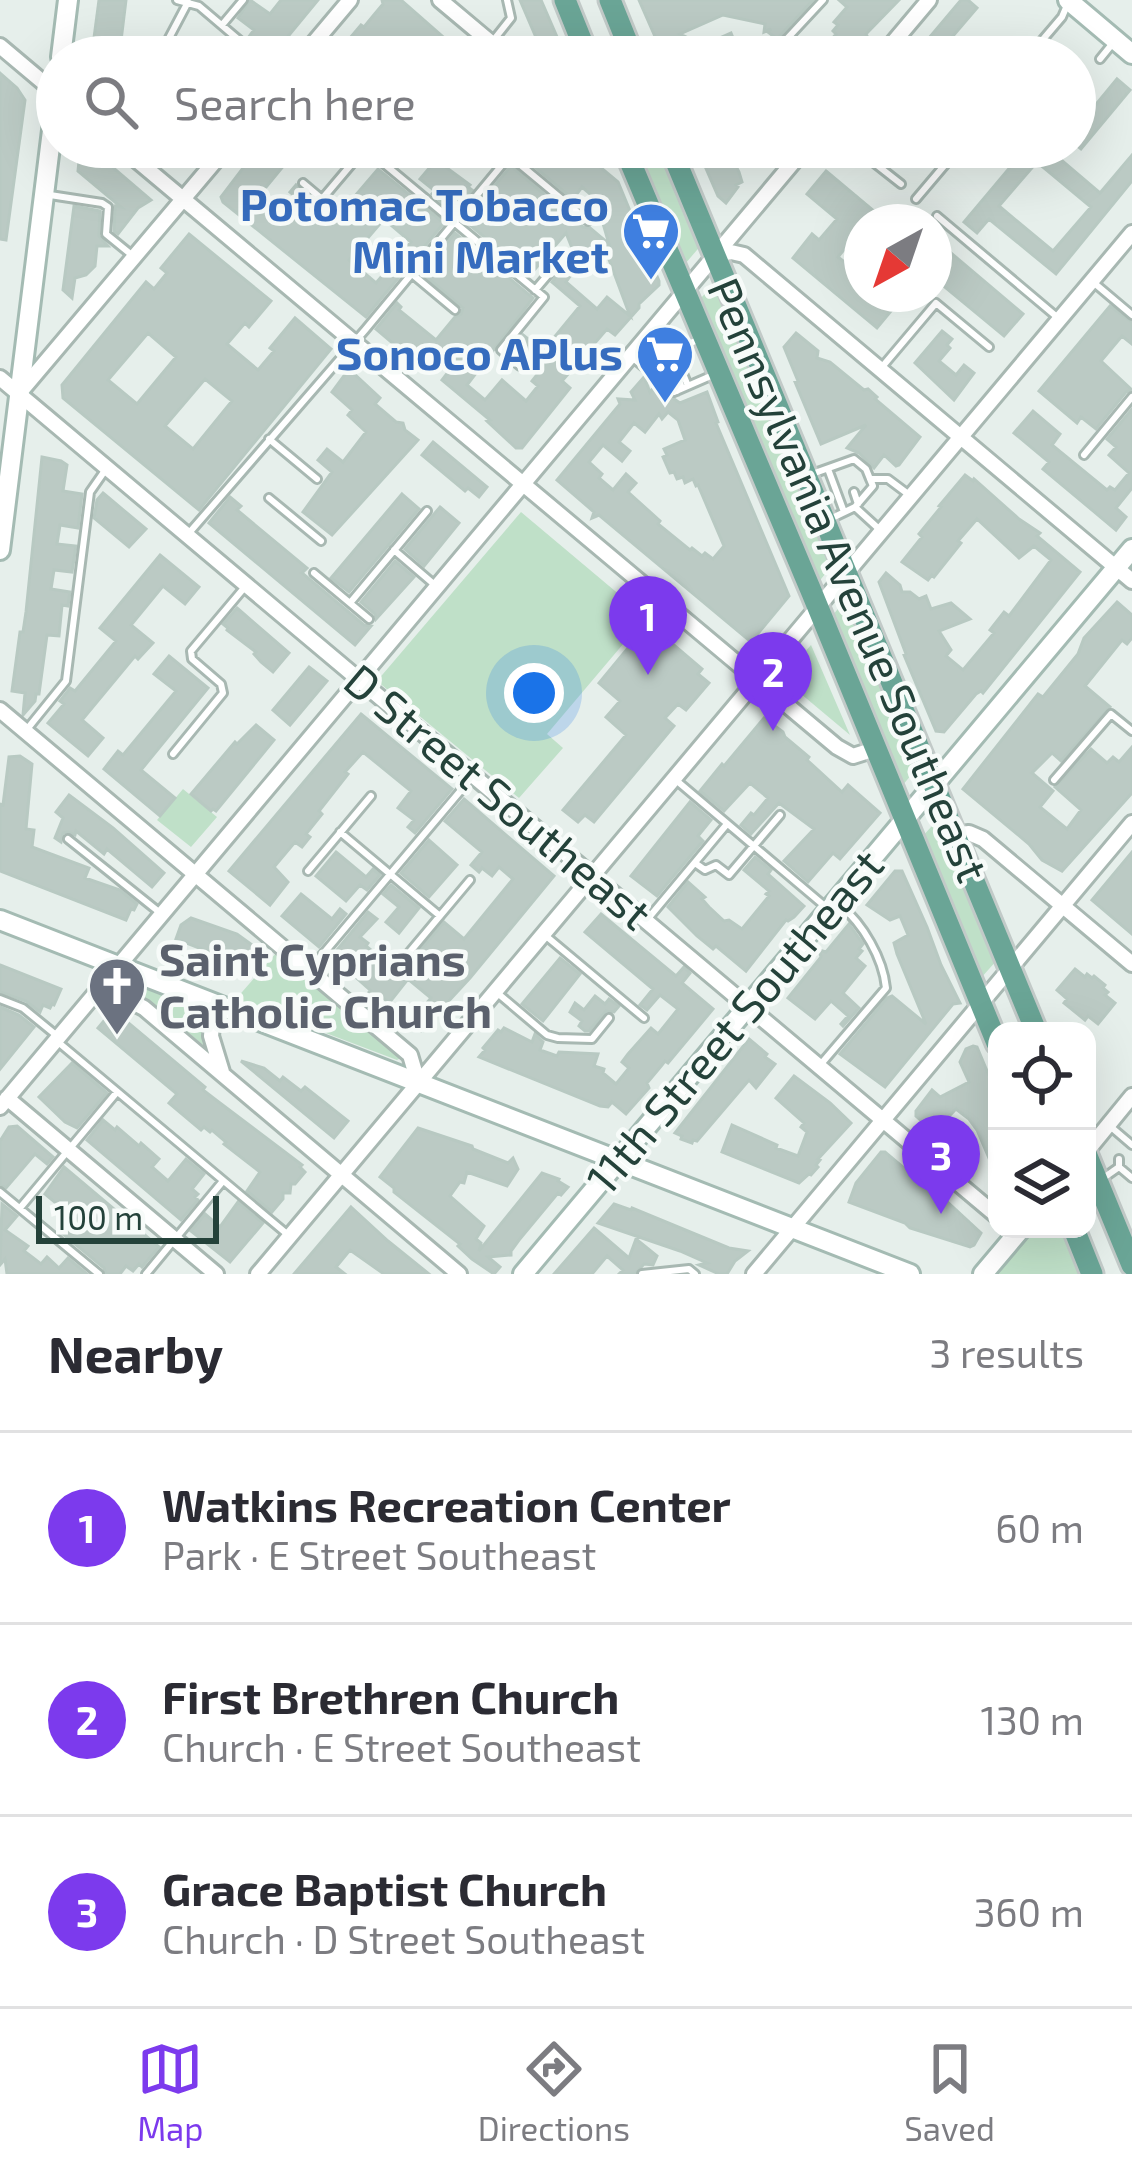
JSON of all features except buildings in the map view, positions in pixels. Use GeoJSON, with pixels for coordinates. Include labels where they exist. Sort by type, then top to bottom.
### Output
{"type":"FeatureCollection","features":[{"type":"Feature","properties":{"kind":"main road"},"geometry":{"type":"LineString","coordinates":[[565,0],[580,36]]}},
{"type":"Feature","properties":{"kind":"main road"},"geometry":{"type":"LineString","coordinates":[[610,0],[625,36]]}},
{"type":"Feature","properties":{"kind":"main road","name":"Pennsylvania Avenue Southeast"},"geometry":{"type":"LineString","coordinates":[[628,168],[686,290],[989,1022]]}},
{"type":"Feature","properties":{"kind":"main road","name":"Pennsylvania Avenue Southeast"},"geometry":{"type":"LineString","coordinates":[[679,168],[817,472],[834,517],[846,573],[1032,1022]]}},
{"type":"Feature","properties":{"kind":"main road"},"geometry":{"type":"LineString","coordinates":[[1096,1177],[1123,1227],[1132,1265]]}},
{"type":"Feature","properties":{"kind":"main road"},"geometry":{"type":"LineString","coordinates":[[1078,1238],[1092,1274]]}},
{"type":"Feature","properties":{"kind":"street"},"geometry":{"type":"LineString","coordinates":[[64,36],[68,0]]}},
{"type":"Feature","properties":{"kind":"street"},"geometry":{"type":"LineString","coordinates":[[320,36],[350,0]]}},
{"type":"Feature","properties":{"kind":"street"},"geometry":{"type":"LineString","coordinates":[[440,0],[483,36]]}},
{"type":"Feature","properties":{"kind":"street"},"geometry":{"type":"LineString","coordinates":[[899,36],[929,0]]}},
{"type":"Feature","properties":{"kind":"street"},"geometry":{"type":"LineString","coordinates":[[1068,1],[1132,54]]}},
{"type":"Feature","properties":{"kind":"street"},"geometry":{"type":"LineString","coordinates":[[0,46],[36,75]]}},
{"type":"Feature","properties":{"kind":"street"},"geometry":{"type":"LineString","coordinates":[[0,550],[47,168]]}},
{"type":"Feature","properties":{"kind":"street"},"geometry":{"type":"LineString","coordinates":[[146,168],[843,752],[857,756],[875,749]]}},
{"type":"Feature","properties":{"kind":"street"},"geometry":{"type":"LineString","coordinates":[[0,416],[209,168]]}},
{"type":"Feature","properties":{"kind":"street"},"geometry":{"type":"LineString","coordinates":[[216,1274],[68,1149],[4,1103],[715,256],[782,168]]}},
{"type":"Feature","properties":{"kind":"street"},"geometry":{"type":"LineString","coordinates":[[258,1274],[1132,233]]}},
{"type":"Feature","properties":{"kind":"street"},"geometry":{"type":"LineString","coordinates":[[715,256],[731,251],[744,255],[1124,574]]}},
{"type":"Feature","properties":{"kind":"street","name":"D Street Southeast"},"geometry":{"type":"LineString","coordinates":[[0,378],[988,1208]]}},
{"type":"Feature","properties":{"kind":"street","name":"11th Street Southeast"},"geometry":{"type":"LineString","coordinates":[[523,1274],[934,785],[1124,574],[1132,549]]}},
{"type":"Feature","properties":{"kind":"street"},"geometry":{"type":"LineString","coordinates":[[0,710],[410,1055],[418,1082]]}},
{"type":"Feature","properties":{"kind":"street"},"geometry":{"type":"LineString","coordinates":[[754,1274],[1132,823]]}},
{"type":"Feature","properties":{"kind":"street"},"geometry":{"type":"LineString","coordinates":[[954,835],[979,837],[1132,964]]}},
{"type":"Feature","properties":{"kind":"street"},"geometry":{"type":"LineString","coordinates":[[0,920],[910,1274]]}},
{"type":"Feature","properties":{"kind":"street"},"geometry":{"type":"LineString","coordinates":[[101,986],[137,1004],[459,1274]]}},
{"type":"Feature","properties":{"kind":"street"},"geometry":{"type":"LineString","coordinates":[[214,1004],[211,1036],[224,1076]]}},
{"type":"Feature","properties":{"kind":"street"},"geometry":{"type":"LineString","coordinates":[[1096,1141],[1132,1096]]}},
{"type":"Feature","properties":{"kind":"street"},"geometry":{"type":"LineString","coordinates":[[983,1274],[1011,1238]]}},
{"type":"Feature","properties":{"kind":"lane"},"geometry":{"type":"LineString","coordinates":[[177,0],[199,6],[234,36]]}},
{"type":"Feature","properties":{"kind":"lane"},"geometry":{"type":"LineString","coordinates":[[170,36],[188,0]]}},
{"type":"Feature","properties":{"kind":"lane"},"geometry":{"type":"LineString","coordinates":[[222,26],[243,0]]}},
{"type":"Feature","properties":{"kind":"lane"},"geometry":{"type":"LineString","coordinates":[[497,36],[511,18],[507,0]]}},
{"type":"Feature","properties":{"kind":"lane"},"geometry":{"type":"LineString","coordinates":[[790,36],[823,0]]}},
{"type":"Feature","properties":{"kind":"lane"},"geometry":{"type":"LineString","coordinates":[[1046,36],[1068,1]]}},
{"type":"Feature","properties":{"kind":"lane"},"geometry":{"type":"LineString","coordinates":[[1100,58],[1116,40]]}},
{"type":"Feature","properties":{"kind":"lane"},"geometry":{"type":"LineString","coordinates":[[303,183],[322,199],[348,168]]}},
{"type":"Feature","properties":{"kind":"lane"},"geometry":{"type":"LineString","coordinates":[[390,168],[544,297],[501,350],[520,366]]}},
{"type":"Feature","properties":{"kind":"lane"},"geometry":{"type":"LineString","coordinates":[[186,536],[500,168]]}},
{"type":"Feature","properties":{"kind":"lane"},"geometry":{"type":"LineString","coordinates":[[524,168],[588,221]]}},
{"type":"Feature","properties":{"kind":"lane"},"geometry":{"type":"LineString","coordinates":[[881,168],[901,184]]}},
{"type":"Feature","properties":{"kind":"lane"},"geometry":{"type":"LineString","coordinates":[[916,199],[942,168]]}},
{"type":"Feature","properties":{"kind":"lane"},"geometry":{"type":"LineString","coordinates":[[44,194],[102,202],[108,207],[106,234],[133,256]]}},
{"type":"Feature","properties":{"kind":"lane"},"geometry":{"type":"LineString","coordinates":[[952,228],[1060,319]]}},
{"type":"Feature","properties":{"kind":"lane"},"geometry":{"type":"LineString","coordinates":[[535,290],[558,263]]}},
{"type":"Feature","properties":{"kind":"lane"},"geometry":{"type":"LineString","coordinates":[[412,274],[455,310]]}},
{"type":"Feature","properties":{"kind":"lane"},"geometry":{"type":"LineString","coordinates":[[1092,281],[1132,315]]}},
{"type":"Feature","properties":{"kind":"lane"},"geometry":{"type":"LineString","coordinates":[[880,369],[936,303],[989,347]]}},
{"type":"Feature","properties":{"kind":"lane"},"geometry":{"type":"LineString","coordinates":[[656,326],[671,354]]}},
{"type":"Feature","properties":{"kind":"lane"},"geometry":{"type":"LineString","coordinates":[[647,370],[705,338]]}},
{"type":"Feature","properties":{"kind":"lane"},"geometry":{"type":"LineString","coordinates":[[631,356],[674,392],[720,372]]}},
{"type":"Feature","properties":{"kind":"lane"},"geometry":{"type":"LineString","coordinates":[[685,387],[679,372],[685,387]]}},
{"type":"Feature","properties":{"kind":"lane"},"geometry":{"type":"LineString","coordinates":[[1084,454],[1132,397]]}},
{"type":"Feature","properties":{"kind":"lane"},"geometry":{"type":"LineString","coordinates":[[269,439],[317,479]]}},
{"type":"Feature","properties":{"kind":"lane"},"geometry":{"type":"LineString","coordinates":[[817,472],[854,459],[873,486],[857,506],[834,517]]}},
{"type":"Feature","properties":{"kind":"lane"},"geometry":{"type":"LineString","coordinates":[[843,463],[848,476]]}},
{"type":"Feature","properties":{"kind":"lane"},"geometry":{"type":"LineString","coordinates":[[25,731],[66,681],[91,492],[106,469]]}},
{"type":"Feature","properties":{"kind":"lane"},"geometry":{"type":"LineString","coordinates":[[870,479],[888,479],[910,496]]}},
{"type":"Feature","properties":{"kind":"lane"},"geometry":{"type":"LineString","coordinates":[[854,492],[857,506],[881,531]]}},
{"type":"Feature","properties":{"kind":"lane"},"geometry":{"type":"LineString","coordinates":[[269,498],[321,542]]}},
{"type":"Feature","properties":{"kind":"lane"},"geometry":{"type":"LineString","coordinates":[[350,603],[427,511]]}},
{"type":"Feature","properties":{"kind":"lane"},"geometry":{"type":"LineString","coordinates":[[394,550],[436,586]]}},
{"type":"Feature","properties":{"kind":"lane"},"geometry":{"type":"LineString","coordinates":[[314,573],[369,619]]}},
{"type":"Feature","properties":{"kind":"lane"},"geometry":{"type":"LineString","coordinates":[[173,754],[223,693],[221,684],[191,659],[191,651],[245,586]]}},
{"type":"Feature","properties":{"kind":"lane"},"geometry":{"type":"LineString","coordinates":[[1054,780],[1111,714],[1132,731]]}},
{"type":"Feature","properties":{"kind":"lane"},"geometry":{"type":"LineString","coordinates":[[309,970],[472,776]]}},
{"type":"Feature","properties":{"kind":"lane"},"geometry":{"type":"LineString","coordinates":[[674,778],[754,846],[857,921],[882,965],[886,988],[819,1066]]}},
{"type":"Feature","properties":{"kind":"lane"},"geometry":{"type":"LineString","coordinates":[[308,871],[371,796]]}},
{"type":"Feature","properties":{"kind":"lane"},"geometry":{"type":"LineString","coordinates":[[694,862],[707,871],[716,865],[730,875],[780,815]]}},
{"type":"Feature","properties":{"kind":"lane"},"geometry":{"type":"LineString","coordinates":[[646,921],[728,824]]}},
{"type":"Feature","properties":{"kind":"lane"},"geometry":{"type":"LineString","coordinates":[[340,832],[440,916]]}},
{"type":"Feature","properties":{"kind":"lane"},"geometry":{"type":"LineString","coordinates":[[68,839],[161,914]]}},
{"type":"Feature","properties":{"kind":"lane"},"geometry":{"type":"LineString","coordinates":[[408,954],[470,880]]}},
{"type":"Feature","properties":{"kind":"lane"},"geometry":{"type":"LineString","coordinates":[[543,934],[644,1018]]}},
{"type":"Feature","properties":{"kind":"lane"},"geometry":{"type":"LineString","coordinates":[[495,991],[552,1037],[592,1039],[609,1018]]}},
{"type":"Feature","properties":{"kind":"lane"},"geometry":{"type":"LineString","coordinates":[[0,999],[26,1010],[290,1236]]}},
{"type":"Feature","properties":{"kind":"lane"},"geometry":{"type":"LineString","coordinates":[[20,1208],[117,1092]]}},
{"type":"Feature","properties":{"kind":"lane"},"geometry":{"type":"LineString","coordinates":[[1108,1125],[1129,1144]]}},
{"type":"Feature","properties":{"kind":"lane"},"geometry":{"type":"LineString","coordinates":[[1098,1182],[1122,1166],[1132,1178]]}},
{"type":"Feature","properties":{"kind":"lane"},"geometry":{"type":"LineString","coordinates":[[146,1274],[223,1181]]}},
{"type":"Feature","properties":{"kind":"lane"},"geometry":{"type":"LineString","coordinates":[[0,1192],[99,1274]]}},
{"type":"Feature","properties":{"kind":"lane"},"geometry":{"type":"LineString","coordinates":[[643,1274],[689,1268],[695,1274]]}},
{"type":"Feature","properties":{"kind":"green space"},"geometry":{"type":"Polygon","coordinates":[[[646,168],[672,168],[703,243],[685,264],[646,168]]]}},
{"type":"Feature","properties":{"kind":"green space"},"geometry":{"type":"Polygon","coordinates":[[[718,280],[834,563],[817,584],[700,299],[718,280]]]}},
{"type":"Feature","properties":{"kind":"green space"},"geometry":{"type":"Polygon","coordinates":[[[521,512],[646,617],[547,734],[563,748],[519,798],[377,681],[521,512]]]}},
{"type":"Feature","properties":{"kind":"green space"},"geometry":{"type":"Polygon","coordinates":[[[849,596],[919,766],[901,787],[831,617],[849,596]]]}},
{"type":"Feature","properties":{"kind":"green space"},"geometry":{"type":"Polygon","coordinates":[[[811,645],[850,735],[782,678],[811,645]]]}},
{"type":"Feature","properties":{"kind":"green space"},"geometry":{"type":"Polygon","coordinates":[[[183,789],[217,817],[191,847],[157,820],[183,789]]]}},
{"type":"Feature","properties":{"kind":"green space"},"geometry":{"type":"Polygon","coordinates":[[[940,817],[998,959],[980,979],[922,837],[940,817]]]}},
{"type":"Feature","properties":{"kind":"green space"},"geometry":{"type":"Polygon","coordinates":[[[277,952],[400,1055],[401,1058],[236,999],[277,952]]]}},
{"type":"Feature","properties":{"kind":"green space"},"geometry":{"type":"Polygon","coordinates":[[[120,979],[199,1007],[208,1049],[146,998],[118,989],[120,979]]]}},
{"type":"Feature","properties":{"kind":"green space"},"geometry":{"type":"Polygon","coordinates":[[[1025,1238],[1066,1238],[1081,1274],[995,1274],[1025,1238]]]}},
{"type":"Feature","properties":{"kind":"place","name":"Potomac Tobacco Mini Market"},"geometry":{"type":"Point","coordinates":[651,282]}},
{"type":"Feature","properties":{"kind":"place","name":"Sonoco APlus"},"geometry":{"type":"Point","coordinates":[665,405]}},
{"type":"Feature","properties":{"kind":"place","name":"Watkins Recreation Center"},"geometry":{"type":"Point","coordinates":[648,675]}},
{"type":"Feature","properties":{"kind":"place","name":"First Brethren Church"},"geometry":{"type":"Point","coordinates":[773,731]}},
{"type":"Feature","properties":{"kind":"place","name":"Saint Cyprians Catholic Church"},"geometry":{"type":"Point","coordinates":[117,1037]}},
{"type":"Feature","properties":{"kind":"place","name":"Grace Baptist Church"},"geometry":{"type":"Point","coordinates":[941,1214]}}]}
